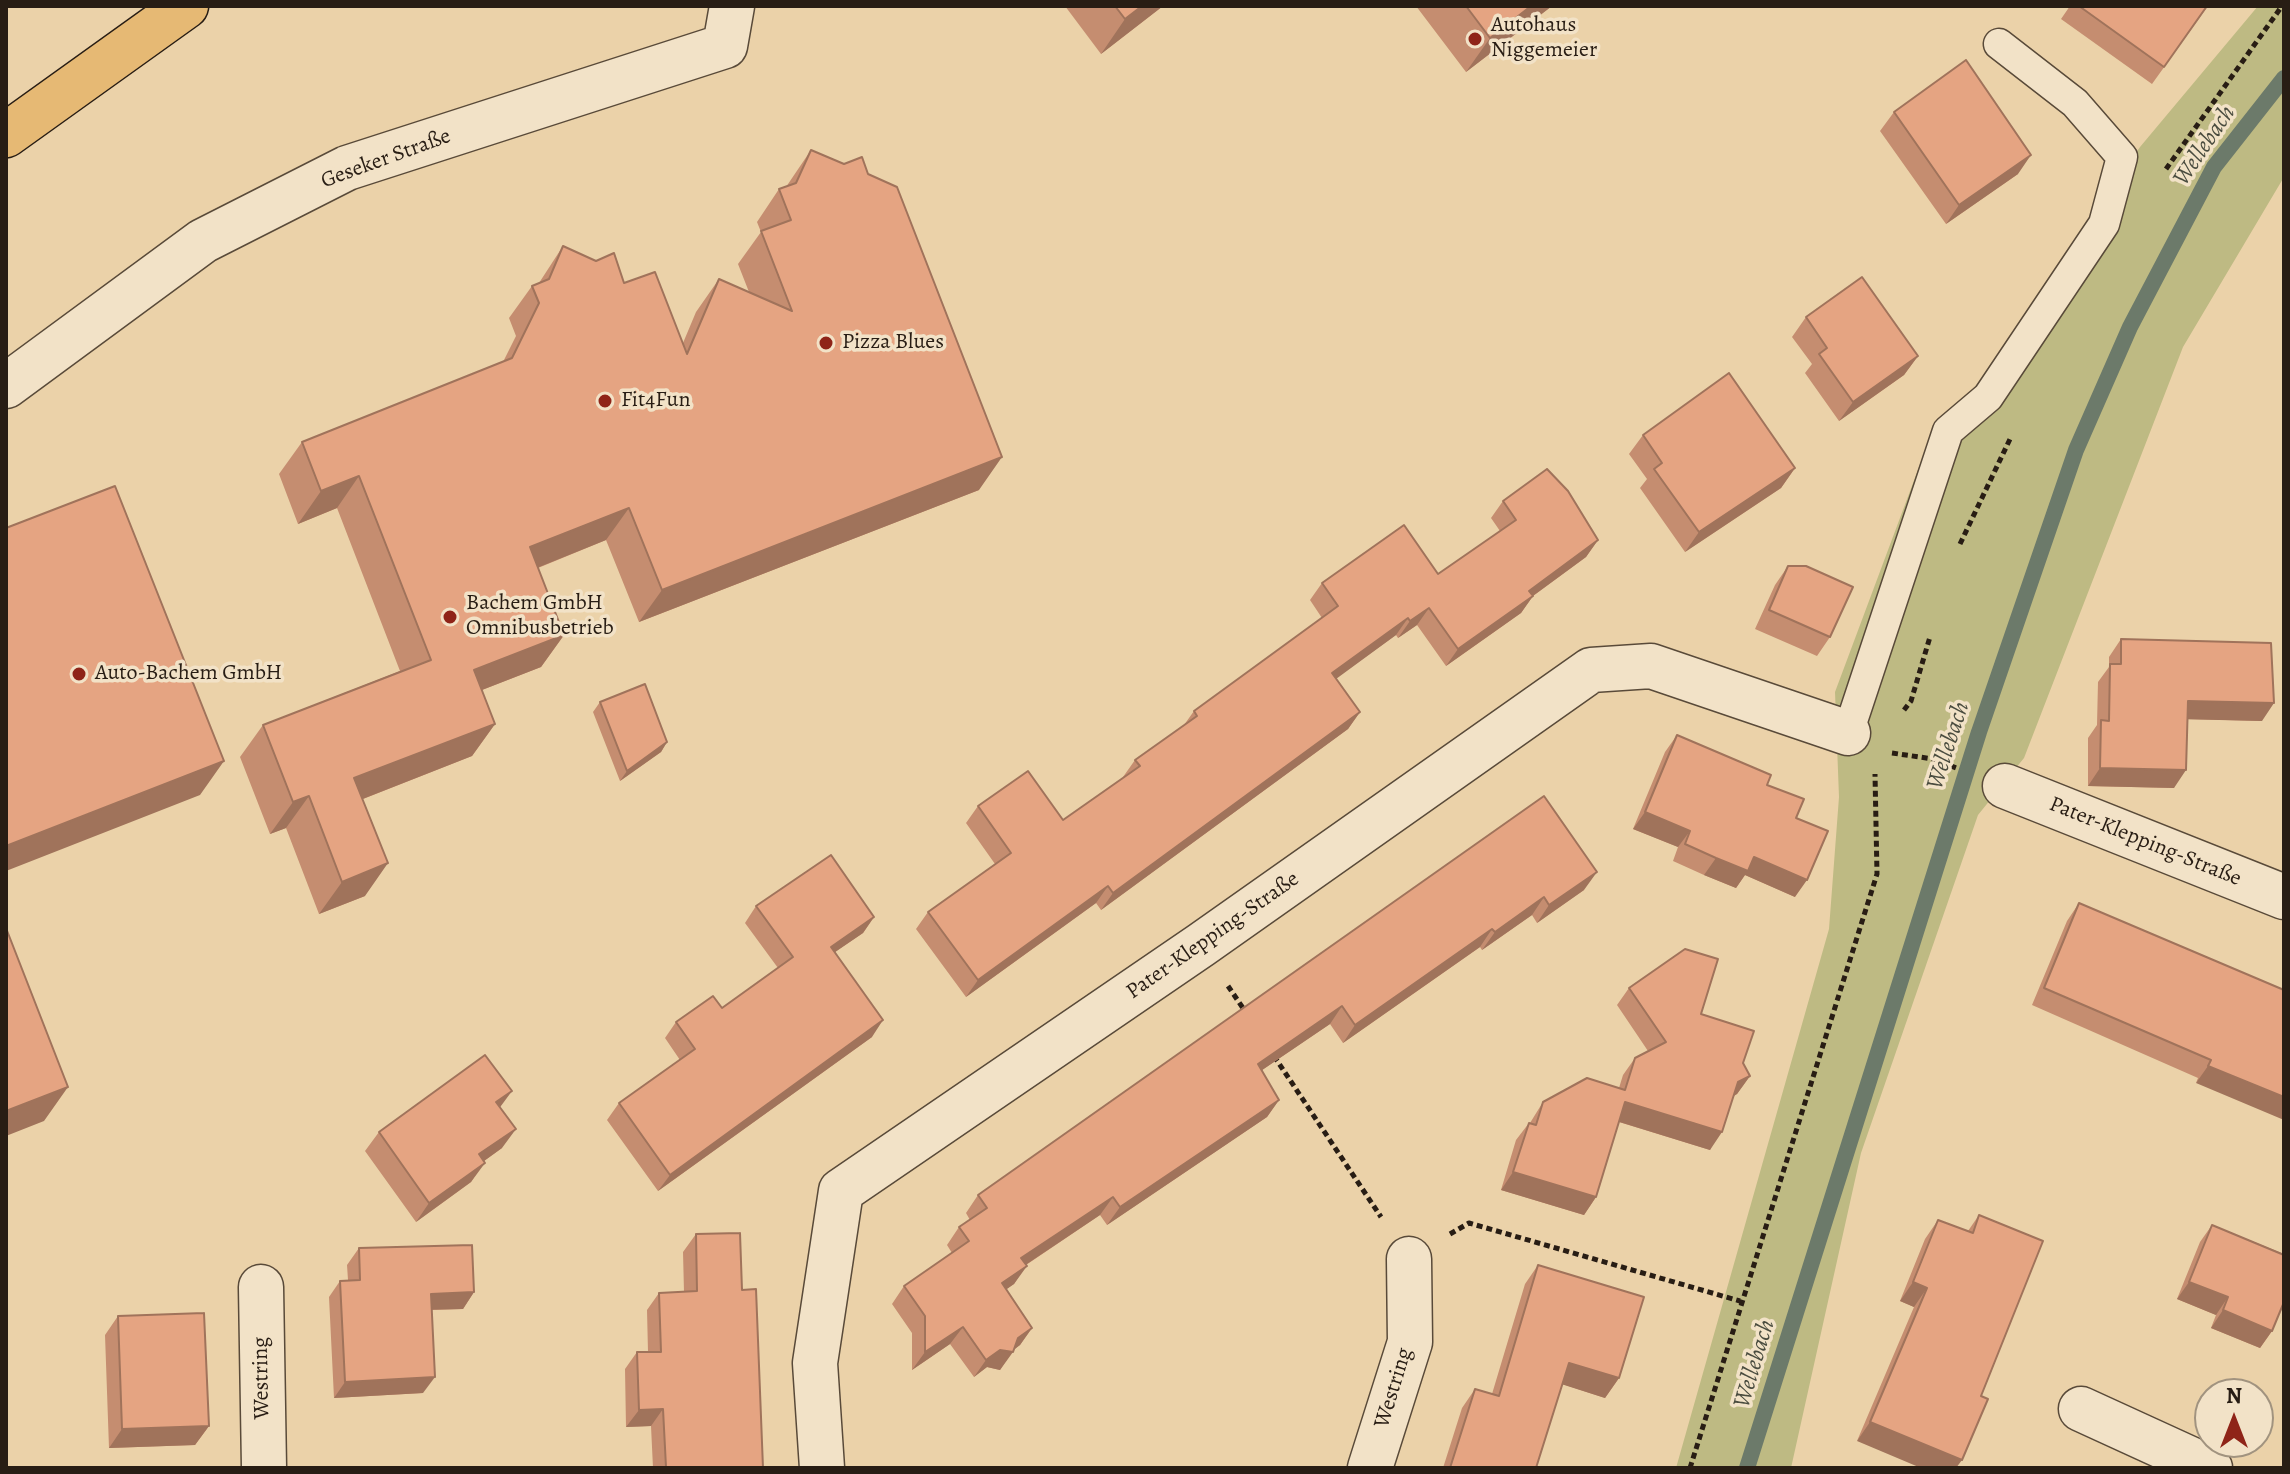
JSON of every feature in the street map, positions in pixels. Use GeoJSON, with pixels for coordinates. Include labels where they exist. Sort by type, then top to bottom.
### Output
{"type":"FeatureCollection","features":[{"type":"Feature","properties":{"kind":"main road"},"geometry":{"type":"LineString","coordinates":[[6,135],[186,6]]}},
{"type":"Feature","properties":{"kind":"street","name":"Geseker Straße"},"geometry":{"type":"LineString","coordinates":[[6,386],[203,241],[347,168],[725,46],[732,6]]}},
{"type":"Feature","properties":{"kind":"street","name":"Pater-Klepping-Straße"},"geometry":{"type":"LineString","coordinates":[[822,1468],[815,1363],[841,1191],[1201,945],[1591,670],[1651,666],[1861,749]]}},
{"type":"Feature","properties":{"kind":"street","name":"Pater-Klepping-Straße"},"geometry":{"type":"LineString","coordinates":[[2005,786],[2284,897]]}},
{"type":"Feature","properties":{"kind":"street","name":"Westring"},"geometry":{"type":"LineString","coordinates":[[1370,1468],[1410,1342],[1409,1259]]}},
{"type":"Feature","properties":{"kind":"street","name":"Westring"},"geometry":{"type":"LineString","coordinates":[[261,1287],[264,1468]]}},
{"type":"Feature","properties":{"kind":"street"},"geometry":{"type":"LineString","coordinates":[[2081,1409],[2210,1468]]}},
{"type":"Feature","properties":{"kind":"lane"},"geometry":{"type":"LineString","coordinates":[[1861,749],[1948,431],[1988,397],[2104,224],[2122,157],[2075,103],[1999,44]]}},
{"type":"Feature","properties":{"kind":"path"},"geometry":{"type":"LineString","coordinates":[[2159,178],[2282,6]]}},
{"type":"Feature","properties":{"kind":"path"},"geometry":{"type":"LineString","coordinates":[[1956,552],[2017,425]]}},
{"type":"Feature","properties":{"kind":"path"},"geometry":{"type":"LineString","coordinates":[[1901,713],[1911,701],[1933,627]]}},
{"type":"Feature","properties":{"kind":"path"},"geometry":{"type":"LineString","coordinates":[[1690,1468],[1740,1301],[1877,874],[1861,749]]}},
{"type":"Feature","properties":{"kind":"path"},"geometry":{"type":"LineString","coordinates":[[1201,945],[1253,1023]]}},
{"type":"Feature","properties":{"kind":"path"},"geometry":{"type":"LineString","coordinates":[[1270,1049],[1409,1259],[1469,1223],[1740,1301]]}},
{"type":"Feature","properties":{"kind":"shaded area"},"geometry":{"type":"Polygon","coordinates":[[[2258,6],[2284,6],[2284,177],[2183,347],[2024,758],[1978,815],[1861,1153],[1791,1468],[1676,1468],[1829,929],[1839,797],[1835,692],[1925,451],[1985,374],[2140,147],[2258,6]]]}},
{"type":"Feature","properties":{"kind":"building"},"geometry":{"type":"Polygon","coordinates":[[[1115,6],[1142,6],[1125,19],[1115,6]]]}},
{"type":"Feature","properties":{"kind":"building"},"geometry":{"type":"Polygon","coordinates":[[[1466,6],[1531,6],[1490,38],[1466,6]]]}},
{"type":"Feature","properties":{"kind":"building"},"geometry":{"type":"Polygon","coordinates":[[[2079,6],[2207,6],[2164,67],[2079,6]]]}},
{"type":"Feature","properties":{"kind":"building"},"geometry":{"type":"Polygon","coordinates":[[[1966,60],[2031,155],[1959,205],[1894,112],[1966,60]]]}},
{"type":"Feature","properties":{"kind":"building"},"geometry":{"type":"Polygon","coordinates":[[[811,150],[844,164],[862,157],[868,174],[897,187],[1002,457],[662,590],[629,508],[530,547],[564,635],[474,670],[495,724],[354,778],[388,863],[342,882],[309,796],[293,802],[263,725],[431,660],[359,476],[321,491],[302,442],[512,358],[539,303],[532,286],[549,279],[563,246],[596,261],[614,253],[624,283],[655,272],[687,354],[719,279],[792,311],[761,231],[791,220],[779,189],[796,183],[811,150]]]}},
{"type":"Feature","properties":{"kind":"building"},"geometry":{"type":"Polygon","coordinates":[[[1862,277],[1918,356],[1853,402],[1819,354],[1827,348],[1806,317],[1862,277]]]}},
{"type":"Feature","properties":{"kind":"building"},"geometry":{"type":"Polygon","coordinates":[[[1729,373],[1795,468],[1699,532],[1654,469],[1662,463],[1643,435],[1729,373]]]}},
{"type":"Feature","properties":{"kind":"building"},"geometry":{"type":"Polygon","coordinates":[[[1547,469],[1568,491],[1598,540],[1529,591],[1533,596],[1458,649],[1429,608],[1410,621],[1408,618],[1332,673],[1360,712],[1113,893],[1108,886],[978,980],[928,912],[1011,853],[978,806],[1028,771],[1063,820],[1140,766],[1135,760],[1197,716],[1194,711],[1338,606],[1322,583],[1404,525],[1438,574],[1516,520],[1503,501],[1547,469]]]}},
{"type":"Feature","properties":{"kind":"building","name":"Auto-Bachem GmbH"},"geometry":{"type":"Polygon","coordinates":[[[115,486],[224,761],[6,846],[6,528],[115,486]]]}},
{"type":"Feature","properties":{"kind":"building"},"geometry":{"type":"Polygon","coordinates":[[[1788,566],[1806,566],[1853,587],[1830,637],[1769,610],[1788,566]]]}},
{"type":"Feature","properties":{"kind":"building"},"geometry":{"type":"Polygon","coordinates":[[[2121,639],[2271,643],[2274,703],[2188,701],[2186,770],[2100,768],[2101,720],[2109,721],[2110,664],[2121,664],[2121,639]]]}},
{"type":"Feature","properties":{"kind":"building"},"geometry":{"type":"Polygon","coordinates":[[[645,684],[667,742],[627,771],[600,702],[645,684]]]}},
{"type":"Feature","properties":{"kind":"building"},"geometry":{"type":"Polygon","coordinates":[[[1677,735],[1771,775],[1767,785],[1804,799],[1796,818],[1828,831],[1807,880],[1754,857],[1748,871],[1716,858],[1685,844],[1690,831],[1645,812],[1677,735]]]}},
{"type":"Feature","properties":{"kind":"building"},"geometry":{"type":"Polygon","coordinates":[[[1544,796],[1597,872],[1549,905],[1544,897],[1495,932],[1492,929],[1355,1025],[1342,1006],[1258,1064],[1279,1100],[1120,1207],[1113,1197],[1021,1258],[1027,1266],[1002,1283],[1032,1328],[1018,1338],[1013,1352],[1000,1350],[986,1360],[963,1327],[925,1352],[925,1316],[904,1286],[969,1241],[959,1227],[987,1208],[978,1195],[1544,796]]]}},
{"type":"Feature","properties":{"kind":"building"},"geometry":{"type":"Polygon","coordinates":[[[831,855],[874,917],[831,947],[883,1020],[670,1175],[619,1103],[695,1049],[676,1022],[713,996],[722,1008],[793,957],[756,906],[831,855]]]}},
{"type":"Feature","properties":{"kind":"building"},"geometry":{"type":"Polygon","coordinates":[[[2079,903],[2284,990],[2284,1097],[2208,1066],[2211,1060],[2044,988],[2079,903]]]}},
{"type":"Feature","properties":{"kind":"building"},"geometry":{"type":"Polygon","coordinates":[[[6,928],[68,1087],[6,1111],[6,928]]]}},
{"type":"Feature","properties":{"kind":"building"},"geometry":{"type":"Polygon","coordinates":[[[1685,949],[1718,959],[1701,1014],[1754,1031],[1743,1063],[1750,1076],[1738,1082],[1722,1132],[1625,1102],[1596,1197],[1513,1172],[1529,1123],[1536,1125],[1543,1102],[1587,1078],[1625,1090],[1635,1058],[1666,1042],[1629,988],[1685,949]]]}},
{"type":"Feature","properties":{"kind":"building"},"geometry":{"type":"Polygon","coordinates":[[[485,1055],[512,1091],[496,1102],[516,1129],[479,1154],[485,1163],[429,1203],[379,1132],[485,1055]]]}},
{"type":"Feature","properties":{"kind":"building"},"geometry":{"type":"Polygon","coordinates":[[[1979,1215],[2043,1241],[1981,1396],[1988,1399],[1962,1460],[1870,1422],[1927,1288],[1913,1282],[1938,1220],[1973,1233],[1979,1215]]]}},
{"type":"Feature","properties":{"kind":"building"},"geometry":{"type":"Polygon","coordinates":[[[2212,1225],[2284,1255],[2284,1302],[2272,1331],[2223,1310],[2228,1297],[2189,1282],[2212,1225]]]}},
{"type":"Feature","properties":{"kind":"building"},"geometry":{"type":"Polygon","coordinates":[[[740,1233],[742,1290],[756,1289],[763,1468],[666,1467],[663,1409],[639,1410],[637,1352],[661,1352],[659,1293],[697,1291],[696,1234],[740,1233]]]}},
{"type":"Feature","properties":{"kind":"building"},"geometry":{"type":"Polygon","coordinates":[[[472,1245],[474,1292],[431,1294],[435,1377],[345,1382],[340,1281],[360,1280],[359,1248],[472,1245]]]}},
{"type":"Feature","properties":{"kind":"building"},"geometry":{"type":"Polygon","coordinates":[[[1538,1265],[1644,1297],[1619,1378],[1569,1363],[1536,1468],[1450,1468],[1475,1389],[1499,1396],[1538,1265]]]}},
{"type":"Feature","properties":{"kind":"building"},"geometry":{"type":"Polygon","coordinates":[[[204,1313],[209,1426],[122,1429],[118,1316],[204,1313]]]}},
{"type":"Feature","properties":{"kind":"waterway","name":"Wellebach"},"geometry":{"type":"LineString","coordinates":[[1747,1468],[1979,732],[2076,450],[2130,327],[2214,167],[2284,78]]}},
{"type":"Feature","properties":{"kind":"place","name":"Autohaus Niggemeier"},"geometry":{"type":"Point","coordinates":[1475,39]}},
{"type":"Feature","properties":{"kind":"place","name":"Pizza Blues"},"geometry":{"type":"Point","coordinates":[826,343]}},
{"type":"Feature","properties":{"kind":"place","name":"Fit4Fun"},"geometry":{"type":"Point","coordinates":[605,401]}},
{"type":"Feature","properties":{"kind":"place","name":"Bachem GmbH Omnibusbetrieb"},"geometry":{"type":"Point","coordinates":[450,617]}},
{"type":"Feature","properties":{"kind":"place","name":"Auto-Bachem GmbH"},"geometry":{"type":"Point","coordinates":[79,674]}}]}
